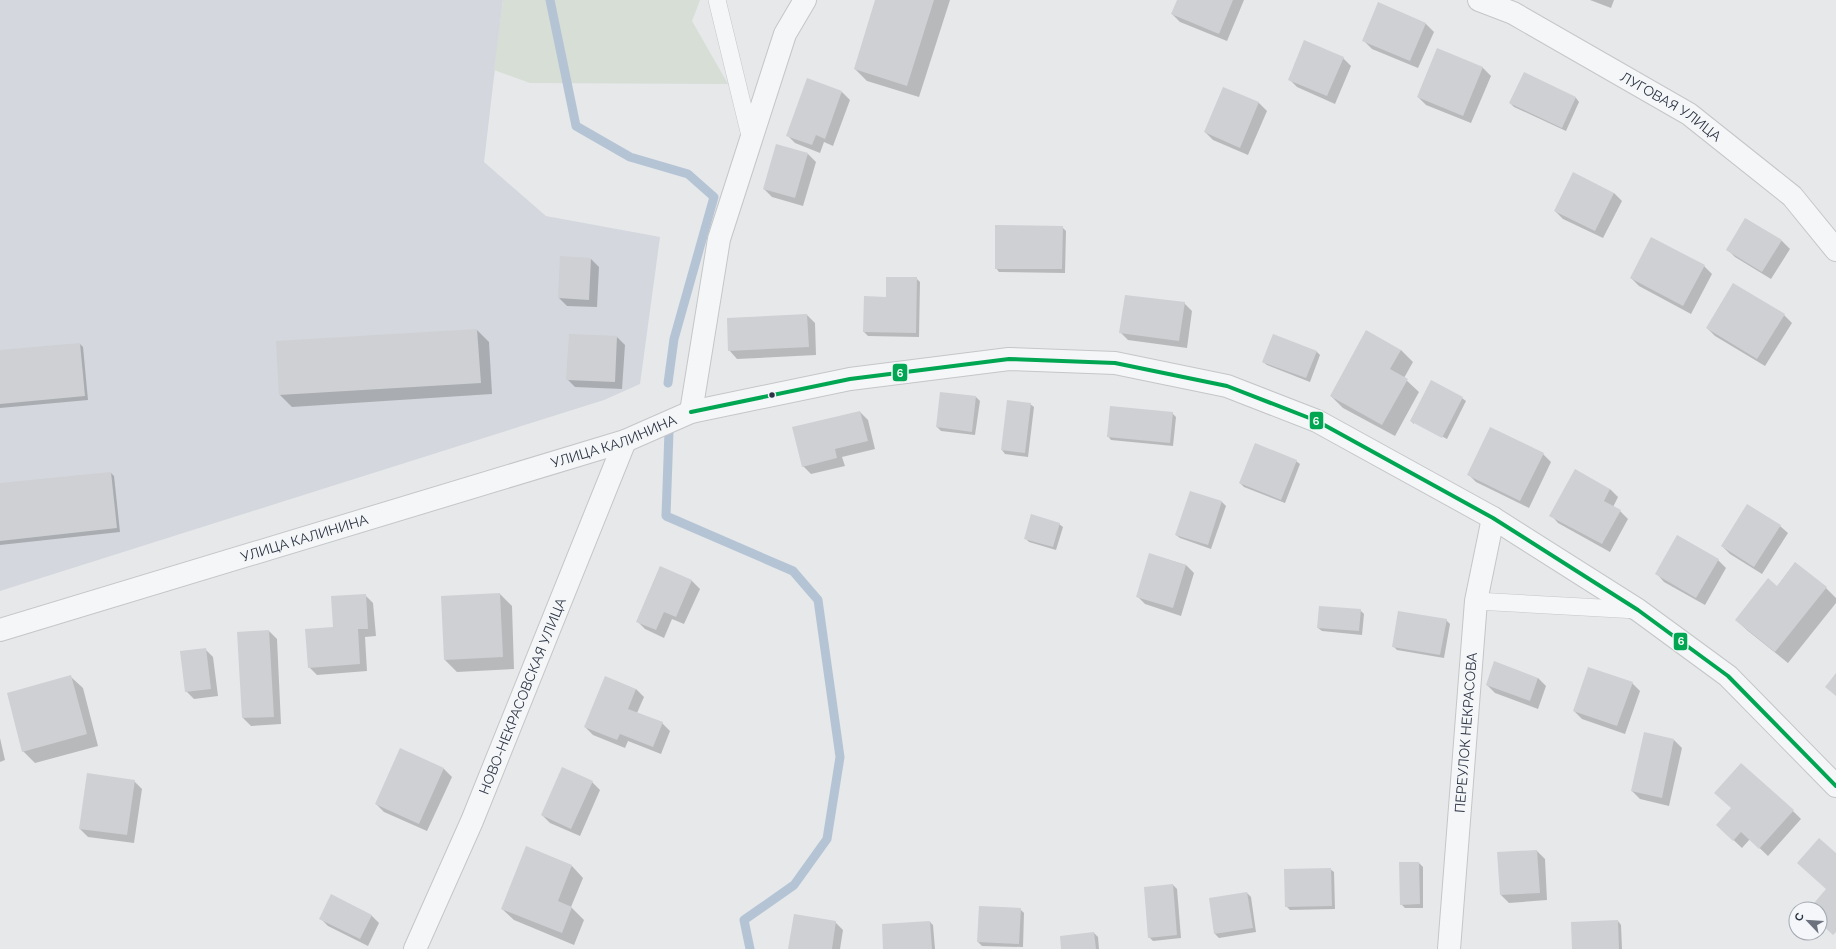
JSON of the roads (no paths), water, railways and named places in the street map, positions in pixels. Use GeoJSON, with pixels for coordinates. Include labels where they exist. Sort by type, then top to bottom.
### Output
{"type":"FeatureCollection","features":[{"type":"Feature","properties":{"kind":"street"},"geometry":{"type":"LineString","coordinates":[[691,412],[719,239],[785,34],[805,0]]}},
{"type":"Feature","properties":{"kind":"street","name":"ЛУГОВАЯ УЛИЦА"},"geometry":{"type":"LineString","coordinates":[[1479,0],[1513,13],[1689,114],[1792,196],[1836,250]]}},
{"type":"Feature","properties":{"kind":"street","name":"УЛИЦА КАЛИНИНА"},"geometry":{"type":"LineString","coordinates":[[0,630],[625,441],[691,412],[850,380],[1009,359],[1115,363],[1227,386],[1317,421],[1493,518],[1638,610],[1728,676],[1836,786]]}},
{"type":"Feature","properties":{"kind":"street","name":"НОВО-НЕКРАСОВСКАЯ УЛИЦА"},"geometry":{"type":"LineString","coordinates":[[416,949],[472,821],[625,441]]}},
{"type":"Feature","properties":{"kind":"street","name":"ПЕРЕУЛОК НЕКРАСОВА"},"geometry":{"type":"LineString","coordinates":[[1449,949],[1476,601],[1493,518]]}},
{"type":"Feature","properties":{"kind":"lane"},"geometry":{"type":"LineString","coordinates":[[717,0],[751,140]]}},
{"type":"Feature","properties":{"kind":"lane"},"geometry":{"type":"LineString","coordinates":[[1476,601],[1638,610]]}},
{"type":"Feature","properties":{"kind":"waterway"},"geometry":{"type":"LineString","coordinates":[[550,0],[576,126],[630,157],[688,174],[714,197],[674,339],[668,383]]}},
{"type":"Feature","properties":{"kind":"waterway"},"geometry":{"type":"LineString","coordinates":[[669,431],[666,516],[793,571],[818,600],[840,757],[827,839],[794,885],[744,920],[750,949]]}}]}
